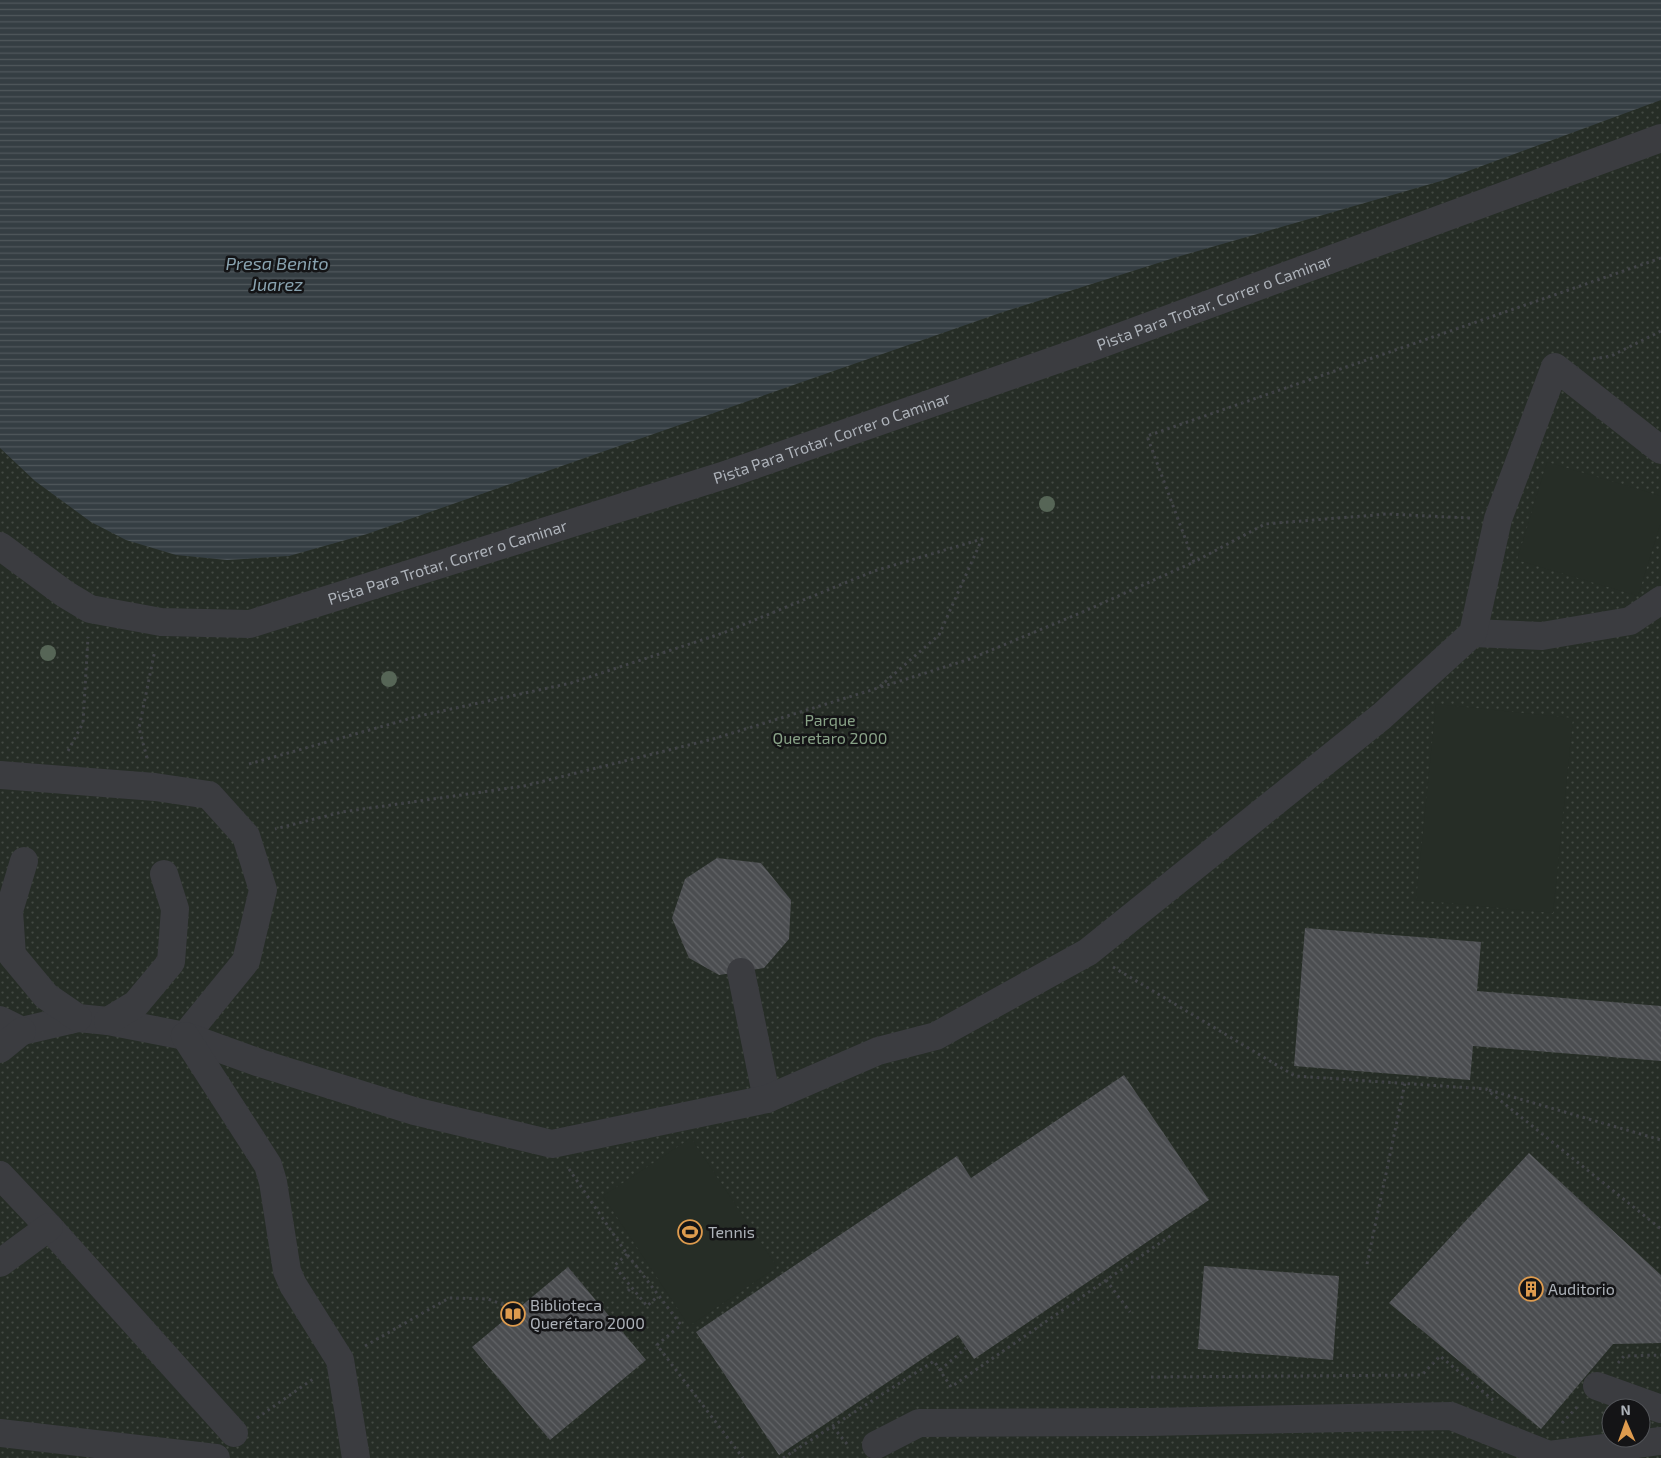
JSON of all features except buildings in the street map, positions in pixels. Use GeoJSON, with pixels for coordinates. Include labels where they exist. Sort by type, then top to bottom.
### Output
{"type":"FeatureCollection","features":[{"type":"Feature","properties":{"kind":"street","name":"Pista Para Trotar, Correr o Caminar"},"geometry":{"type":"LineString","coordinates":[[0,546],[65,594],[90,609],[161,622],[250,624],[728,474],[1087,349],[1661,138]]}},
{"type":"Feature","properties":{"kind":"street"},"geometry":{"type":"LineString","coordinates":[[0,1049],[11,1026],[78,1018],[108,1021],[185,1036],[260,1063],[414,1112],[552,1144],[767,1099],[878,1051],[936,1036],[1088,952],[1382,716],[1473,633],[1498,519],[1555,366],[1661,450]]}},
{"type":"Feature","properties":{"kind":"street"},"geometry":{"type":"LineString","coordinates":[[1473,633],[1542,636],[1630,621],[1661,600]]}},
{"type":"Feature","properties":{"kind":"street"},"geometry":{"type":"LineString","coordinates":[[0,775],[155,787],[209,795],[246,836],[263,890],[246,961],[185,1036]]}},
{"type":"Feature","properties":{"kind":"street"},"geometry":{"type":"LineString","coordinates":[[24,861],[9,911],[12,955],[46,996],[78,1018]]}},
{"type":"Feature","properties":{"kind":"street"},"geometry":{"type":"LineString","coordinates":[[108,1021],[136,1004],[171,962],[175,909],[164,874]]}},
{"type":"Feature","properties":{"kind":"street"},"geometry":{"type":"LineString","coordinates":[[741,972],[767,1099]]}},
{"type":"Feature","properties":{"kind":"street"},"geometry":{"type":"LineString","coordinates":[[185,1036],[268,1166],[274,1182],[287,1271],[340,1360],[356,1458]]}},
{"type":"Feature","properties":{"kind":"street"},"geometry":{"type":"LineString","coordinates":[[0,1175],[234,1433]]}},
{"type":"Feature","properties":{"kind":"street"},"geometry":{"type":"LineString","coordinates":[[0,1263],[49,1227]]}},
{"type":"Feature","properties":{"kind":"street"},"geometry":{"type":"LineString","coordinates":[[1597,1386],[1661,1409]]}},
{"type":"Feature","properties":{"kind":"street"},"geometry":{"type":"LineString","coordinates":[[876,1444],[919,1423],[1451,1416],[1549,1455],[1661,1441]]}},
{"type":"Feature","properties":{"kind":"street"},"geometry":{"type":"LineString","coordinates":[[0,1434],[216,1458]]}},
{"type":"Feature","properties":{"kind":"path"},"geometry":{"type":"LineString","coordinates":[[1194,562],[1147,436],[1661,258]]}},
{"type":"Feature","properties":{"kind":"path"},"geometry":{"type":"LineString","coordinates":[[1555,366],[1611,356],[1661,331]]}},
{"type":"Feature","properties":{"kind":"path"},"geometry":{"type":"LineString","coordinates":[[246,836],[342,812],[524,786],[713,739],[970,659],[1085,611],[1194,562],[1265,524],[1387,514],[1498,519]]}},
{"type":"Feature","properties":{"kind":"path"},"geometry":{"type":"LineString","coordinates":[[249,764],[420,716],[571,683],[723,634],[874,571],[982,539],[939,635],[878,688]]}},
{"type":"Feature","properties":{"kind":"path"},"geometry":{"type":"LineString","coordinates":[[53,778],[83,723],[90,609]]}},
{"type":"Feature","properties":{"kind":"path"},"geometry":{"type":"LineString","coordinates":[[155,787],[139,728],[161,622]]}},
{"type":"Feature","properties":{"kind":"path"},"geometry":{"type":"LineString","coordinates":[[1088,952],[1295,1076],[1486,1090],[1661,1140]]}},
{"type":"Feature","properties":{"kind":"path"},"geometry":{"type":"LineString","coordinates":[[1367,1264],[1405,1083]]}},
{"type":"Feature","properties":{"kind":"path"},"geometry":{"type":"LineString","coordinates":[[1486,1090],[1661,1229]]}},
{"type":"Feature","properties":{"kind":"path"},"geometry":{"type":"LineString","coordinates":[[552,1144],[627,1254],[681,1325],[657,1345],[743,1458]]}},
{"type":"Feature","properties":{"kind":"path"},"geometry":{"type":"LineString","coordinates":[[783,1458],[934,1361],[951,1387],[1173,1234]]}},
{"type":"Feature","properties":{"kind":"path"},"geometry":{"type":"LineString","coordinates":[[627,1254],[614,1266],[647,1306],[658,1296]]}},
{"type":"Feature","properties":{"kind":"path"},"geometry":{"type":"LineString","coordinates":[[1106,1280],[1130,1312]]}},
{"type":"Feature","properties":{"kind":"path"},"geometry":{"type":"LineString","coordinates":[[628,1291],[632,1287]]}},
{"type":"Feature","properties":{"kind":"path"},"geometry":{"type":"LineString","coordinates":[[234,1433],[340,1360],[449,1298],[488,1299],[517,1310]]}},
{"type":"Feature","properties":{"kind":"path"},"geometry":{"type":"LineString","coordinates":[[940,1370],[966,1348]]}},
{"type":"Feature","properties":{"kind":"path"},"geometry":{"type":"LineString","coordinates":[[1558,1428],[1624,1356],[1661,1355]]}},
{"type":"Feature","properties":{"kind":"path"},"geometry":{"type":"LineString","coordinates":[[1150,1376],[1422,1375],[1440,1356],[1500,1405]]}},
{"type":"Feature","properties":{"kind":"green space","name":"Parque Queretaro 2000"},"geometry":{"type":"Polygon","coordinates":[[[0,0],[1661,0],[1661,1458],[0,1458],[0,0]]]}},
{"type":"Feature","properties":{"kind":"green space"},"geometry":{"type":"Polygon","coordinates":[[[1547,462],[1661,496],[1661,522],[1638,596],[1517,560],[1547,462]]]}},
{"type":"Feature","properties":{"kind":"green space"},"geometry":{"type":"Polygon","coordinates":[[[1436,704],[1573,718],[1553,913],[1416,900],[1436,704]]]}},
{"type":"Feature","properties":{"kind":"green space","name":"Tennis"},"geometry":{"type":"Polygon","coordinates":[[[691,1138],[777,1267],[689,1326],[603,1196],[691,1138]]]}},
{"type":"Feature","properties":{"kind":"water","name":"Presa Benito Juarez"},"geometry":{"type":"Polygon","coordinates":[[[0,0],[1661,0],[1661,100],[1441,181],[1177,257],[1000,313],[367,534],[289,556],[227,560],[176,555],[126,540],[91,522],[35,481],[0,448],[0,0]]]}},
{"type":"Feature","properties":{"kind":"place","name":"Tennis"},"geometry":{"type":"Point","coordinates":[690,1232]}},
{"type":"Feature","properties":{"kind":"place","name":"Auditorio"},"geometry":{"type":"Point","coordinates":[1531,1289]}},
{"type":"Feature","properties":{"kind":"place","name":"Biblioteca Querétaro 2000"},"geometry":{"type":"Point","coordinates":[513,1314]}}]}
